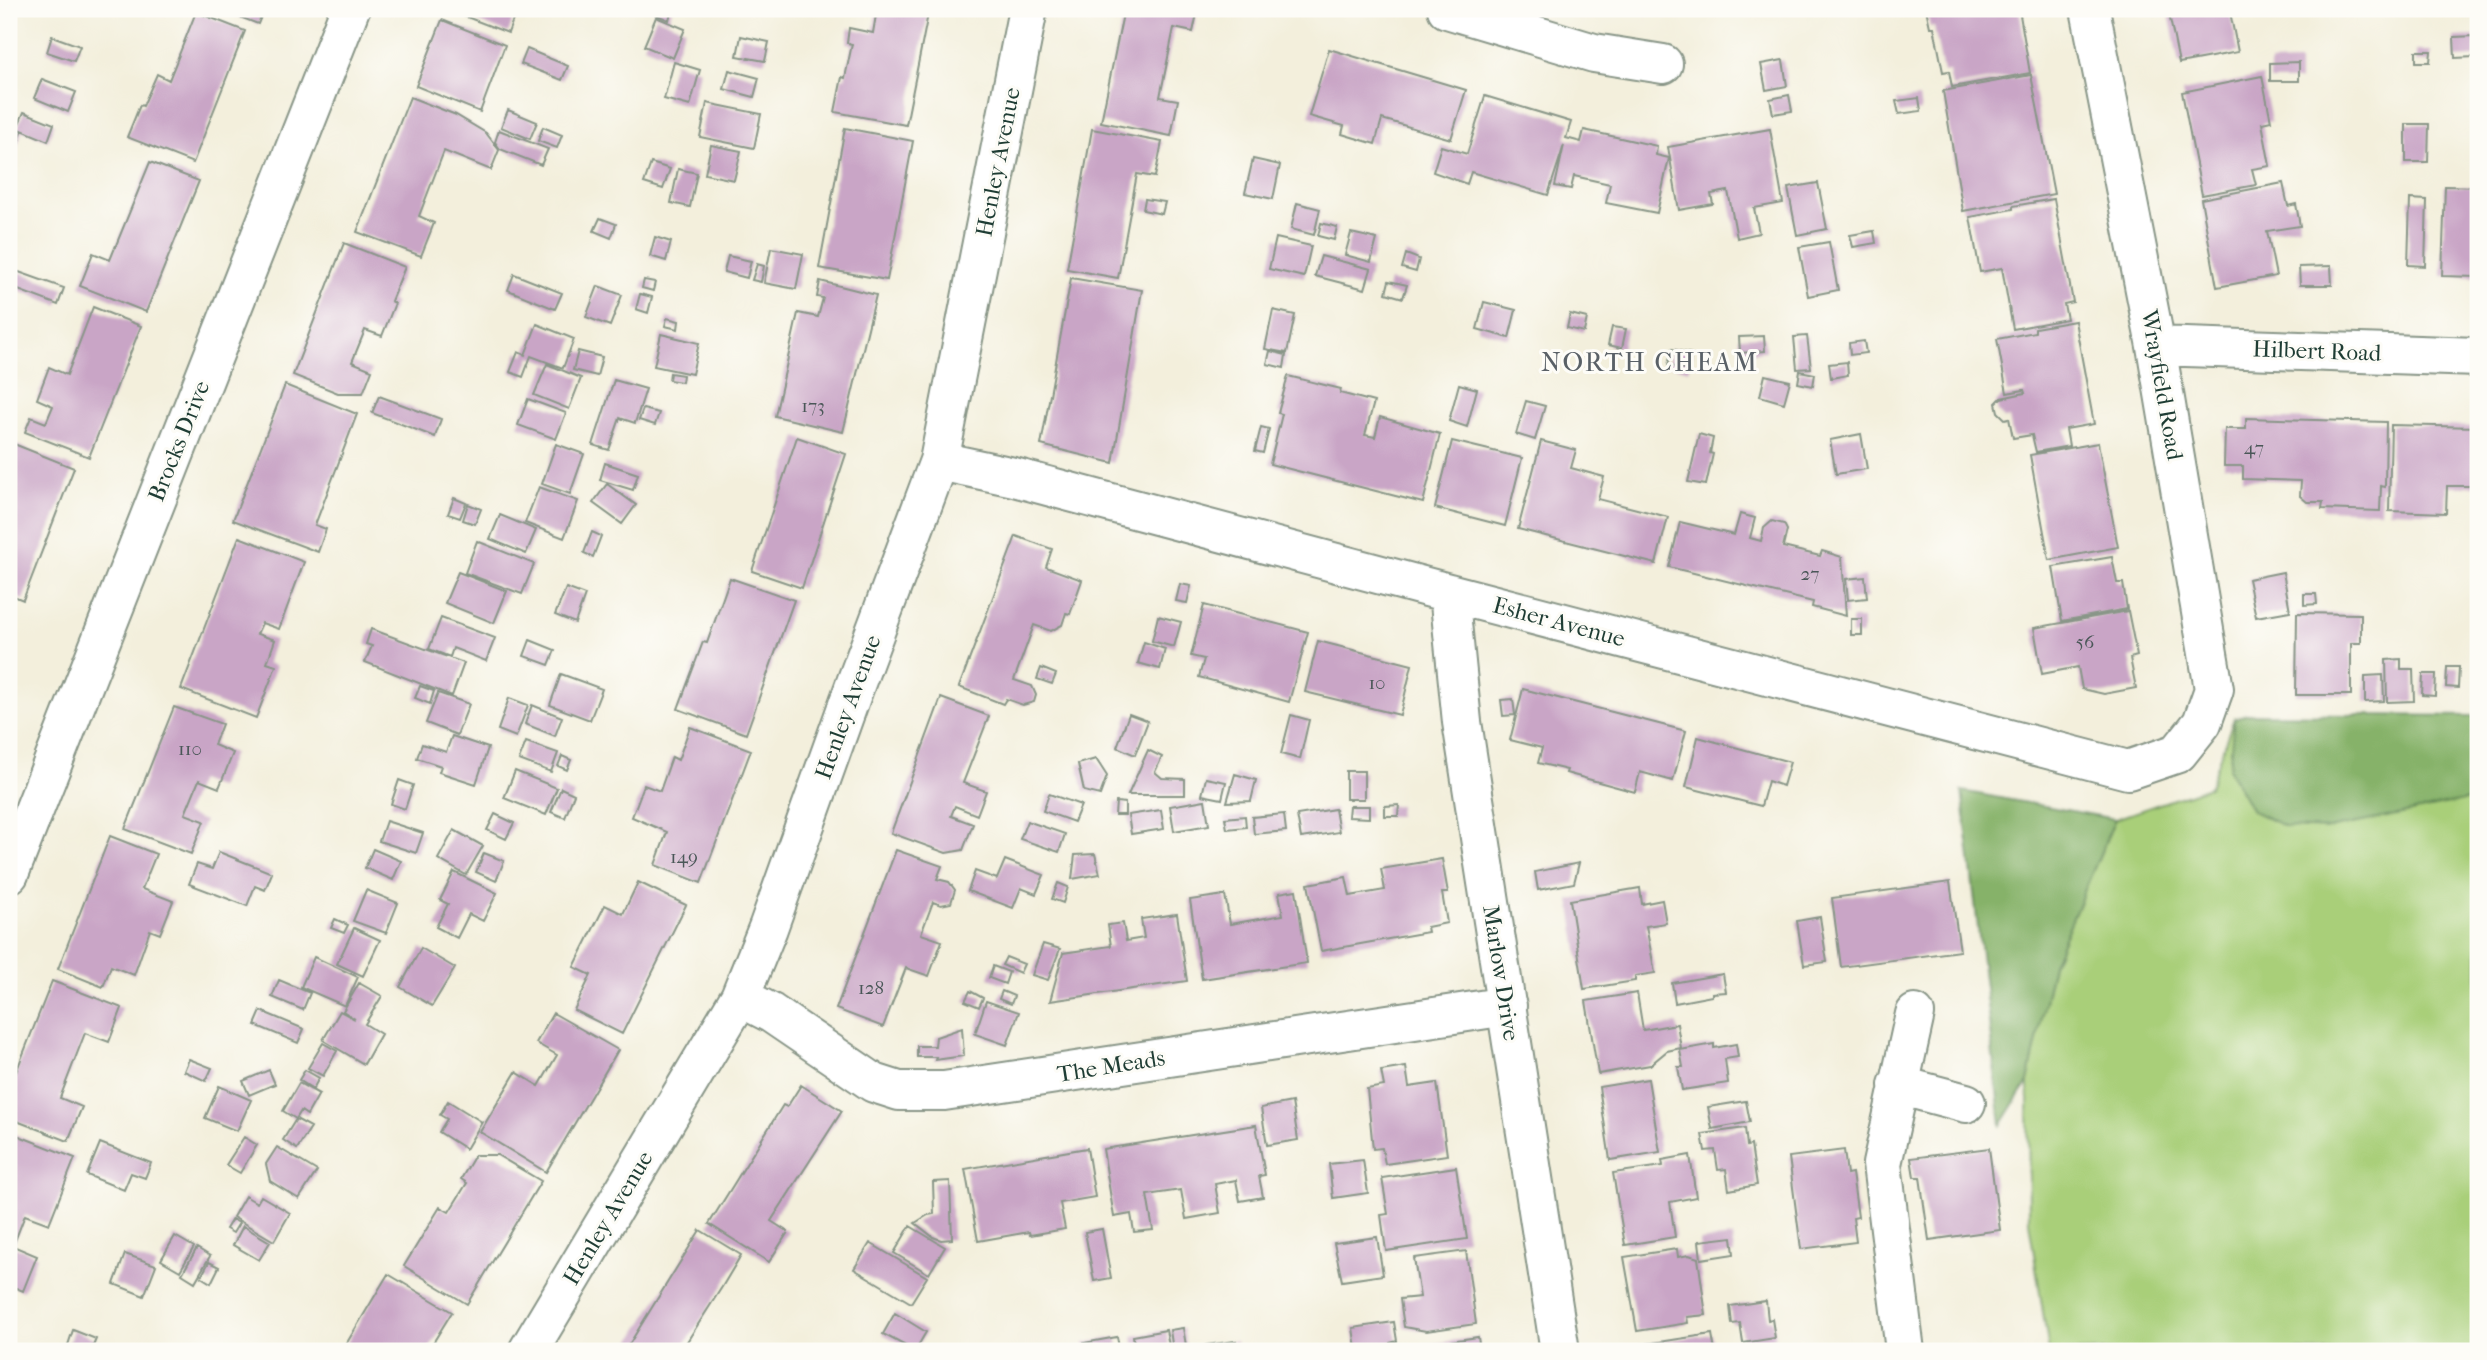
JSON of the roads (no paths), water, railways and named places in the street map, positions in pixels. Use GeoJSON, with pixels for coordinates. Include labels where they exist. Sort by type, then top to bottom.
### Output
{"type":"FeatureCollection","features":[{"type":"Feature","properties":{"kind":"street","name":"Brocks Drive"},"geometry":{"type":"LineString","coordinates":[[9,874],[350,9]]}},
{"type":"Feature","properties":{"kind":"street","name":"Henley Avenue"},"geometry":{"type":"LineString","coordinates":[[528,1351],[740,997],[768,928],[939,461],[1028,9]]}},
{"type":"Feature","properties":{"kind":"street"},"geometry":{"type":"LineString","coordinates":[[1447,9],[1594,53],[1663,65]]}},
{"type":"Feature","properties":{"kind":"street","name":"Wrayfield Road"},"geometry":{"type":"LineString","coordinates":[[2090,9],[2156,346],[2214,689],[2202,723],[2178,753]]}},
{"type":"Feature","properties":{"kind":"street","name":"Hilbert Road"},"geometry":{"type":"LineString","coordinates":[[2156,346],[2478,357]]}},
{"type":"Feature","properties":{"kind":"street","name":"Esher Avenue"},"geometry":{"type":"LineString","coordinates":[[939,461],[1014,477],[2128,770],[2178,753]]}},
{"type":"Feature","properties":{"kind":"street","name":"Marlow Drive"},"geometry":{"type":"LineString","coordinates":[[1449,593],[1462,722],[1560,1351]]}},
{"type":"Feature","properties":{"kind":"street","name":"The Meads"},"geometry":{"type":"LineString","coordinates":[[740,997],[771,1013],[874,1083],[899,1091],[944,1091],[1507,1006]]}},
{"type":"Feature","properties":{"kind":"street"},"geometry":{"type":"LineString","coordinates":[[1905,1351],[1882,1164],[1915,1014]]}},
{"type":"Feature","properties":{"kind":"street"},"geometry":{"type":"LineString","coordinates":[[1898,1085],[1966,1103]]}},
{"type":"Feature","properties":{"kind":"district","name":"NORTH CHEAM"},"geometry":{"type":"Point","coordinates":[1650,362]}}]}
